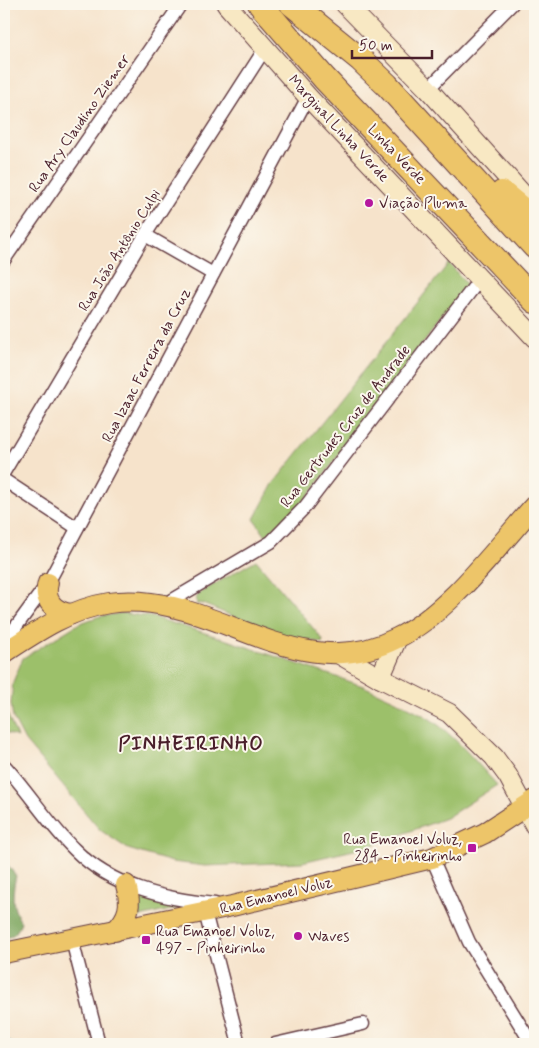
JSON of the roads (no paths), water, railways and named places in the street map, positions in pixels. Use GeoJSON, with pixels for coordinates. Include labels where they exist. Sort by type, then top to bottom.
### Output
{"type":"FeatureCollection","features":[{"type":"Feature","properties":{"kind":"highway","name":"Linha Verde"},"geometry":{"type":"LineString","coordinates":[[260,4],[324,78],[474,234],[535,301]]}},
{"type":"Feature","properties":{"kind":"highway"},"geometry":{"type":"LineString","coordinates":[[292,4],[361,60],[535,247]]}},
{"type":"Feature","properties":{"kind":"highway"},"geometry":{"type":"LineString","coordinates":[[304,4],[316,24]]}},
{"type":"Feature","properties":{"kind":"highway"},"geometry":{"type":"LineString","coordinates":[[421,123],[452,144],[496,188],[535,220]]}},
{"type":"Feature","properties":{"kind":"highway"},"geometry":{"type":"LineString","coordinates":[[474,234],[535,313]]}},
{"type":"Feature","properties":{"kind":"main road","name":"Marginal Linha Verde"},"geometry":{"type":"LineString","coordinates":[[226,4],[266,47],[308,97],[535,338]]}},
{"type":"Feature","properties":{"kind":"main road"},"geometry":{"type":"LineString","coordinates":[[345,4],[428,89],[535,208]]}},
{"type":"Feature","properties":{"kind":"main road"},"geometry":{"type":"LineString","coordinates":[[4,653],[71,614],[109,603],[128,601],[166,604],[298,650],[337,654],[363,650],[397,639],[418,627],[444,605],[535,505]]}},
{"type":"Feature","properties":{"kind":"main road"},"geometry":{"type":"LineString","coordinates":[[48,583],[47,598],[52,606],[60,612],[71,614]]}},
{"type":"Feature","properties":{"kind":"main road"},"geometry":{"type":"LineString","coordinates":[[380,678],[397,639]]}},
{"type":"Feature","properties":{"kind":"main road"},"geometry":{"type":"LineString","coordinates":[[337,654],[449,713],[465,726],[494,757],[529,804],[535,826]]}},
{"type":"Feature","properties":{"kind":"main road","name":"Rua Emanoel Voluz"},"geometry":{"type":"LineString","coordinates":[[4,953],[205,912],[432,858],[485,833],[529,804]]}},
{"type":"Feature","properties":{"kind":"main road"},"geometry":{"type":"LineString","coordinates":[[115,931],[124,922],[129,910],[130,898],[126,885]]}},
{"type":"Feature","properties":{"kind":"street","name":"Rua Ary Claudino Ziemer"},"geometry":{"type":"LineString","coordinates":[[4,260],[181,4]]}},
{"type":"Feature","properties":{"kind":"street"},"geometry":{"type":"LineString","coordinates":[[428,89],[512,4]]}},
{"type":"Feature","properties":{"kind":"street","name":"Rua João Antônio Culpi"},"geometry":{"type":"LineString","coordinates":[[4,472],[145,236],[266,47]]}},
{"type":"Feature","properties":{"kind":"street","name":"Rua Izaac Ferreira da Cruz"},"geometry":{"type":"LineString","coordinates":[[4,643],[48,583],[308,97]]}},
{"type":"Feature","properties":{"kind":"street"},"geometry":{"type":"LineString","coordinates":[[145,236],[213,274]]}},
{"type":"Feature","properties":{"kind":"street","name":"Rua Gertrudes Cruz de Andrade"},"geometry":{"type":"LineString","coordinates":[[166,604],[271,542],[305,507],[480,279]]}},
{"type":"Feature","properties":{"kind":"street"},"geometry":{"type":"LineString","coordinates":[[4,480],[77,528]]}},
{"type":"Feature","properties":{"kind":"street"},"geometry":{"type":"LineString","coordinates":[[4,764],[74,850],[93,866],[126,885],[162,896],[232,906]]}},
{"type":"Feature","properties":{"kind":"street"},"geometry":{"type":"LineString","coordinates":[[432,858],[469,942],[532,1044]]}},
{"type":"Feature","properties":{"kind":"street"},"geometry":{"type":"LineString","coordinates":[[205,912],[239,1044]]}},
{"type":"Feature","properties":{"kind":"street"},"geometry":{"type":"LineString","coordinates":[[72,940],[99,1044]]}},
{"type":"Feature","properties":{"kind":"street"},"geometry":{"type":"LineString","coordinates":[[275,1044],[363,1024]]}},
{"type":"Feature","properties":{"kind":"waterway"},"geometry":{"type":"LineString","coordinates":[[4,922],[5,931]]}},
{"type":"Feature","properties":{"kind":"place","name":"Viação Pluma"},"geometry":{"type":"Point","coordinates":[369,203]}},
{"type":"Feature","properties":{"kind":"place","name":"Rua Emanoel Voluz, 284 - Pinheirinho"},"geometry":{"type":"Point","coordinates":[472,848]}},
{"type":"Feature","properties":{"kind":"place","name":"Waves"},"geometry":{"type":"Point","coordinates":[298,936]}},
{"type":"Feature","properties":{"kind":"place","name":"Rua Emanoel Voluz, 497 - Pinheirinho"},"geometry":{"type":"Point","coordinates":[146,940]}},
{"type":"Feature","properties":{"kind":"district","name":"PINHEIRINHO"},"geometry":{"type":"Point","coordinates":[191,743]}}]}
